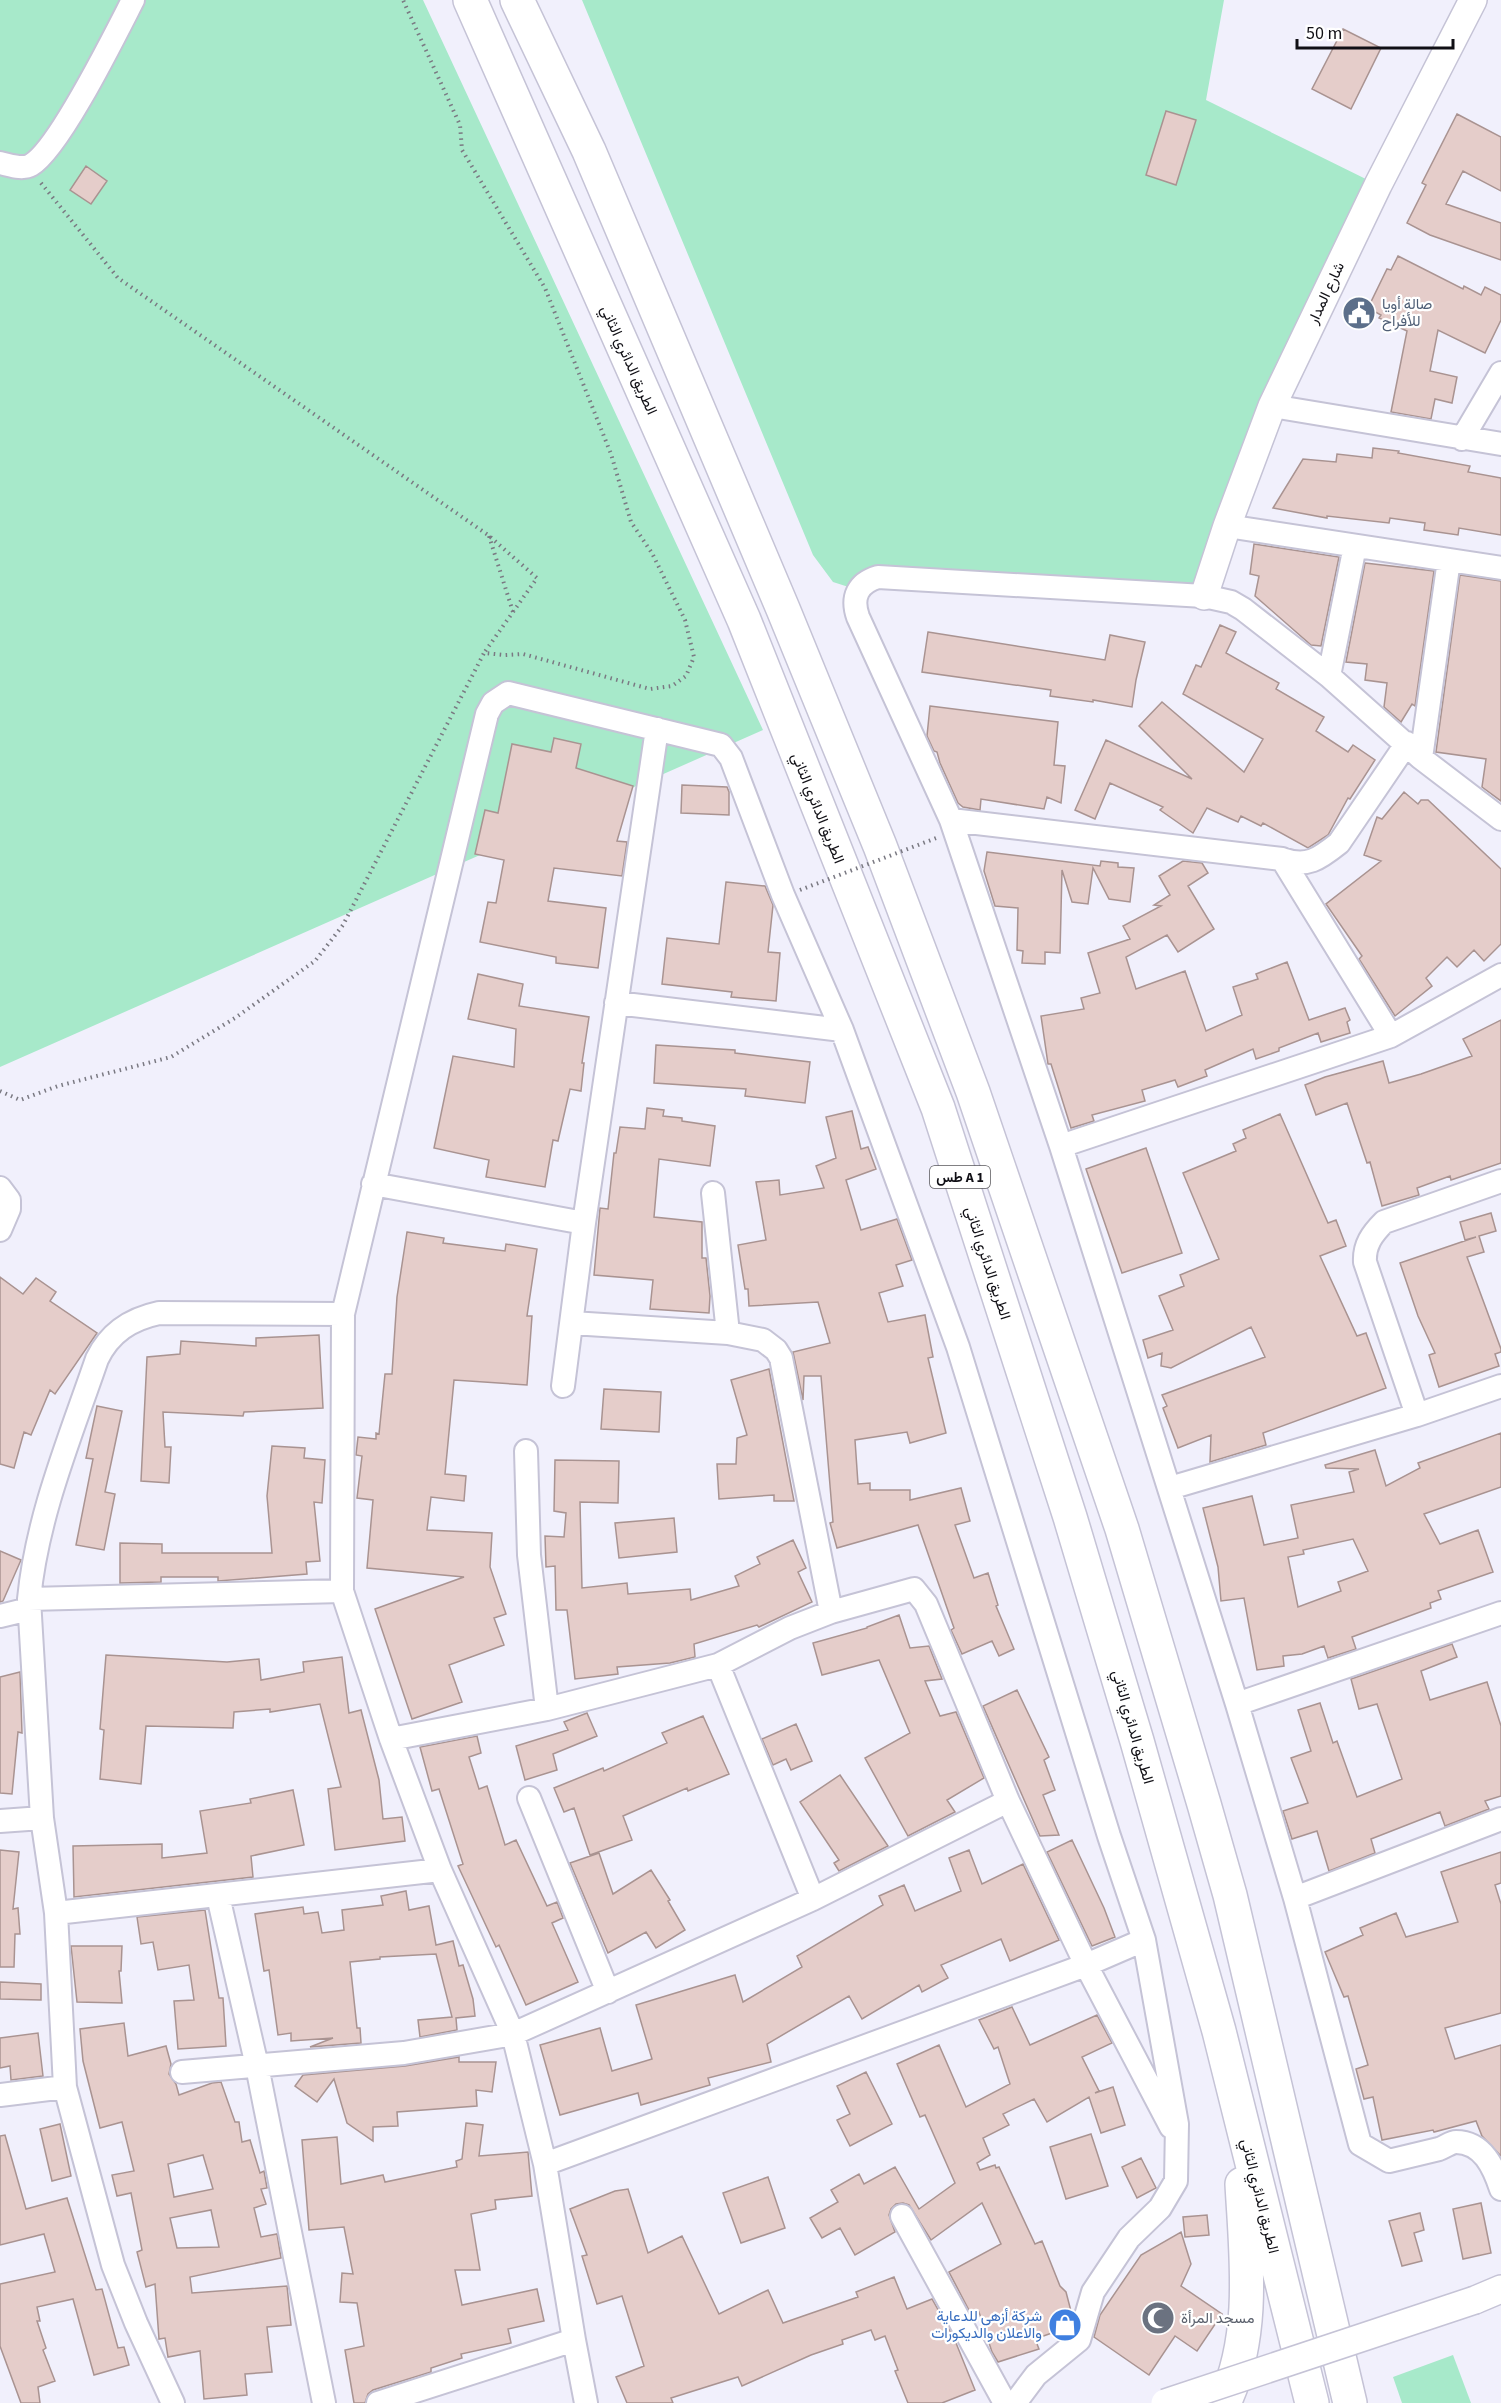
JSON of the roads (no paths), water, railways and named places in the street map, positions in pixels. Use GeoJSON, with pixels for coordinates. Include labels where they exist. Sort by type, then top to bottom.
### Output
{"type":"FeatureCollection","features":[{"type":"Feature","properties":{"kind":"highway","name":"الطريق الدائري الثاني"},"geometry":{"type":"LineString","coordinates":[[470,0],[744,620],[938,1108],[1070,1516],[1124,1696],[1238,2104],[1312,2403]]}},
{"type":"Feature","properties":{"kind":"highway","name":"طس A 1"},"geometry":{"type":"LineString","coordinates":[[517,0],[589,151],[783,609],[880,846],[976,1103],[1122,1529],[1230,1895],[1350,2403]]}},
{"type":"Feature","properties":{"kind":"highway"},"geometry":{"type":"LineString","coordinates":[[1224,2403],[1239,2364],[1246,2318],[1246,2255],[1238,2104]]}},
{"type":"Feature","properties":{"kind":"street"},"geometry":{"type":"LineString","coordinates":[[0,163],[16,167],[27,166],[41,156],[60,132],[133,0]]}},
{"type":"Feature","properties":{"kind":"street","name":"شارع المدار"},"geometry":{"type":"LineString","coordinates":[[1204,596],[1227,526],[1272,406],[1378,185],[1473,0]]}},
{"type":"Feature","properties":{"kind":"street"},"geometry":{"type":"LineString","coordinates":[[1462,439],[1501,373]]}},
{"type":"Feature","properties":{"kind":"street"},"geometry":{"type":"LineString","coordinates":[[1272,406],[1501,444]]}},
{"type":"Feature","properties":{"kind":"street"},"geometry":{"type":"LineString","coordinates":[[1227,526],[1501,568]]}},
{"type":"Feature","properties":{"kind":"street"},"geometry":{"type":"LineString","coordinates":[[1329,676],[1355,546]]}},
{"type":"Feature","properties":{"kind":"street"},"geometry":{"type":"LineString","coordinates":[[945,828],[1282,859],[1297,864],[1325,854],[1339,843],[1414,751],[1449,560]]}},
{"type":"Feature","properties":{"kind":"street"},"geometry":{"type":"LineString","coordinates":[[1501,819],[1414,751],[1329,676],[1231,602],[1204,596],[878,577],[863,584],[858,590],[855,600],[858,617],[945,828],[1061,1146],[1237,1704],[1295,1898],[1360,2144],[1389,2161],[1444,2148],[1455,2142],[1470,2145],[1481,2150],[1495,2172],[1501,2189]]}},
{"type":"Feature","properties":{"kind":"street"},"geometry":{"type":"LineString","coordinates":[[586,2403],[545,2164],[513,2034],[440,1870],[391,1739],[342,1591],[343,1314],[487,714],[493,703],[508,693],[721,745],[731,758],[783,895],[842,1030],[958,1347],[1109,1836],[1144,1940],[1177,2124],[1176,2181],[1160,2208],[1129,2238],[1093,2292],[1079,2340],[1036,2375],[1015,2403]]}},
{"type":"Feature","properties":{"kind":"street"},"geometry":{"type":"LineString","coordinates":[[563,1386],[584,1223],[657,729]]}},
{"type":"Feature","properties":{"kind":"street"},"geometry":{"type":"LineString","coordinates":[[1282,859],[1391,1036]]}},
{"type":"Feature","properties":{"kind":"street"},"geometry":{"type":"LineString","coordinates":[[1061,1146],[1391,1036],[1501,975]]}},
{"type":"Feature","properties":{"kind":"street"},"geometry":{"type":"LineString","coordinates":[[616,1003],[842,1030]]}},
{"type":"Feature","properties":{"kind":"street"},"geometry":{"type":"LineString","coordinates":[[1417,1415],[1365,1262],[1367,1245],[1375,1231],[1384,1222],[1501,1180]]}},
{"type":"Feature","properties":{"kind":"street"},"geometry":{"type":"LineString","coordinates":[[373,1184],[584,1223]]}},
{"type":"Feature","properties":{"kind":"street"},"geometry":{"type":"LineString","coordinates":[[0,1188],[9,1200],[9,1209],[0,1230]]}},
{"type":"Feature","properties":{"kind":"street"},"geometry":{"type":"LineString","coordinates":[[713,1194],[728,1333]]}},
{"type":"Feature","properties":{"kind":"street"},"geometry":{"type":"LineString","coordinates":[[173,2403],[136,2324],[113,2265],[66,2087],[56,1913],[42,1818],[29,1604],[32,1564],[43,1517],[97,1359],[104,1343],[130,1322],[159,1313],[343,1314]]}},
{"type":"Feature","properties":{"kind":"street"},"geometry":{"type":"LineString","coordinates":[[572,1323],[728,1333],[763,1340],[776,1350],[781,1358],[831,1612]]}},
{"type":"Feature","properties":{"kind":"street"},"geometry":{"type":"LineString","coordinates":[[1170,1488],[1417,1415],[1501,1386]]}},
{"type":"Feature","properties":{"kind":"street"},"geometry":{"type":"LineString","coordinates":[[526,1451],[529,1555],[547,1709]]}},
{"type":"Feature","properties":{"kind":"street"},"geometry":{"type":"LineString","coordinates":[[391,1739],[547,1709],[718,1665],[790,1628],[831,1612],[912,1589],[926,1604],[1008,1801],[1086,1965],[1177,2138]]}},
{"type":"Feature","properties":{"kind":"street"},"geometry":{"type":"LineString","coordinates":[[0,1616],[29,1604],[342,1591]]}},
{"type":"Feature","properties":{"kind":"street"},"geometry":{"type":"LineString","coordinates":[[1237,1704],[1501,1613]]}},
{"type":"Feature","properties":{"kind":"street"},"geometry":{"type":"LineString","coordinates":[[718,1665],[813,1899]]}},
{"type":"Feature","properties":{"kind":"street"},"geometry":{"type":"LineString","coordinates":[[529,1798],[608,1992]]}},
{"type":"Feature","properties":{"kind":"street"},"geometry":{"type":"LineString","coordinates":[[182,2072],[404,2053],[513,2034],[813,1899],[1008,1801]]}},
{"type":"Feature","properties":{"kind":"street"},"geometry":{"type":"LineString","coordinates":[[0,1821],[42,1818]]}},
{"type":"Feature","properties":{"kind":"street"},"geometry":{"type":"LineString","coordinates":[[1295,1898],[1501,1819]]}},
{"type":"Feature","properties":{"kind":"street"},"geometry":{"type":"LineString","coordinates":[[56,1913],[440,1870]]}},
{"type":"Feature","properties":{"kind":"street"},"geometry":{"type":"LineString","coordinates":[[218,1896],[257,2066],[324,2403]]}},
{"type":"Feature","properties":{"kind":"street"},"geometry":{"type":"LineString","coordinates":[[545,2164],[1086,1965],[1144,1940]]}},
{"type":"Feature","properties":{"kind":"street"},"geometry":{"type":"LineString","coordinates":[[0,2095],[66,2087]]}},
{"type":"Feature","properties":{"kind":"street"},"geometry":{"type":"LineString","coordinates":[[902,2216],[1005,2403]]}},
{"type":"Feature","properties":{"kind":"street"},"geometry":{"type":"LineString","coordinates":[[1165,2403],[1501,2289]]}},
{"type":"Feature","properties":{"kind":"street"},"geometry":{"type":"LineString","coordinates":[[378,2403],[574,2340]]}},
{"type":"Feature","properties":{"kind":"place","name":"صالة أويا للأفراح"},"geometry":{"type":"Point","coordinates":[1359,313]}},
{"type":"Feature","properties":{"kind":"place","name":"مسجد المرأة"},"geometry":{"type":"Point","coordinates":[1158,2318]}},
{"type":"Feature","properties":{"kind":"place","name":"شركة أزهى للدعاية والاعلان والديكورات"},"geometry":{"type":"Point","coordinates":[1065,2325]}}]}
